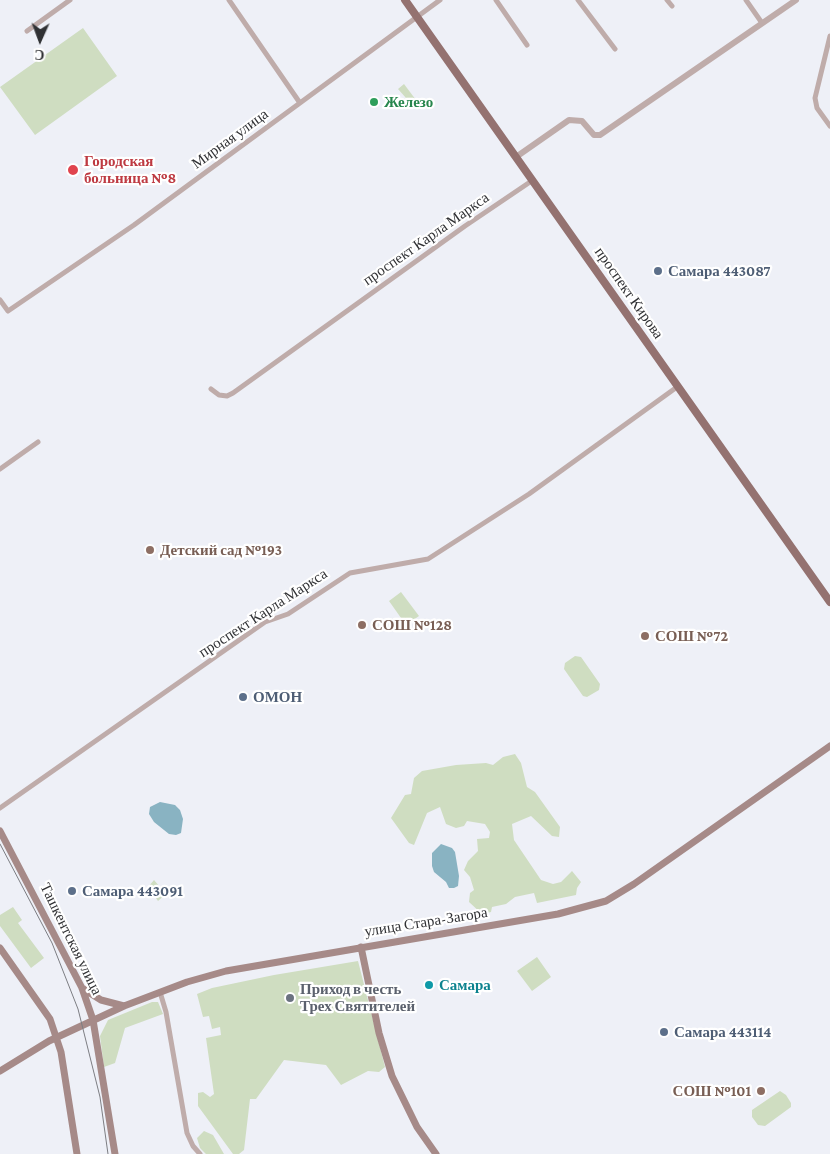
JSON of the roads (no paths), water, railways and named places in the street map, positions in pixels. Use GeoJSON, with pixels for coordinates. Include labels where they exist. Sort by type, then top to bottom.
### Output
{"type":"FeatureCollection","features":[{"type":"Feature","properties":{"kind":"main road","name":"проспект Кирова"},"geometry":{"type":"LineString","coordinates":[[405,0],[830,602]]}},
{"type":"Feature","properties":{"kind":"main road","name":"улица Стара-Загора"},"geometry":{"type":"LineString","coordinates":[[0,1071],[56,1038],[124,1006],[160,992],[226,971],[558,914],[606,901],[634,884],[830,746]]}},
{"type":"Feature","properties":{"kind":"main road","name":"Ташкентская улица"},"geometry":{"type":"LineString","coordinates":[[0,831],[82,988],[93,1020],[116,1154]]}},
{"type":"Feature","properties":{"kind":"main road"},"geometry":{"type":"LineString","coordinates":[[361,947],[379,1034],[392,1076],[417,1127],[436,1154]]}},
{"type":"Feature","properties":{"kind":"main road"},"geometry":{"type":"LineString","coordinates":[[0,948],[50,1019],[67,1082],[77,1154]]}},
{"type":"Feature","properties":{"kind":"main road"},"geometry":{"type":"LineString","coordinates":[[82,988],[101,1000],[124,1006]]}},
{"type":"Feature","properties":{"kind":"street"},"geometry":{"type":"LineString","coordinates":[[27,31],[70,0]]}},
{"type":"Feature","properties":{"kind":"street"},"geometry":{"type":"LineString","coordinates":[[229,0],[300,103]]}},
{"type":"Feature","properties":{"kind":"street","name":"Мирная улица"},"geometry":{"type":"LineString","coordinates":[[0,300],[8,311],[134,225],[440,0]]}},
{"type":"Feature","properties":{"kind":"street"},"geometry":{"type":"LineString","coordinates":[[496,0],[527,45]]}},
{"type":"Feature","properties":{"kind":"street"},"geometry":{"type":"LineString","coordinates":[[578,0],[614,49]]}},
{"type":"Feature","properties":{"kind":"street"},"geometry":{"type":"LineString","coordinates":[[667,0],[672,6]]}},
{"type":"Feature","properties":{"kind":"street"},"geometry":{"type":"LineString","coordinates":[[746,0],[762,23]]}},
{"type":"Feature","properties":{"kind":"street"},"geometry":{"type":"LineString","coordinates":[[516,157],[569,120],[576,119],[582,121],[594,134],[600,135],[796,0]]}},
{"type":"Feature","properties":{"kind":"street"},"geometry":{"type":"LineString","coordinates":[[830,36],[816,98],[816,108],[830,126]]}},
{"type":"Feature","properties":{"kind":"street","name":"проспект Карла Маркса"},"geometry":{"type":"LineString","coordinates":[[211,390],[219,395],[227,396],[233,393],[465,226],[533,180]]}},
{"type":"Feature","properties":{"kind":"street","name":"проспект Карла Маркса"},"geometry":{"type":"LineString","coordinates":[[0,808],[265,622],[288,614],[350,573],[428,559],[529,494],[678,387]]}},
{"type":"Feature","properties":{"kind":"street"},"geometry":{"type":"LineString","coordinates":[[0,469],[38,442]]}},
{"type":"Feature","properties":{"kind":"street"},"geometry":{"type":"LineString","coordinates":[[160,992],[167,1020],[187,1133],[193,1146],[200,1154]]}},
{"type":"Feature","properties":{"kind":"water"},"geometry":{"type":"Polygon","coordinates":[[[160,802],[175,805],[180,810],[183,819],[181,833],[176,835],[169,834],[154,822],[149,814],[150,807],[160,802]]]}},
{"type":"Feature","properties":{"kind":"water"},"geometry":{"type":"Polygon","coordinates":[[[441,844],[452,848],[455,852],[459,876],[458,886],[454,888],[449,888],[446,882],[434,872],[432,866],[432,853],[441,844]]]}},
{"type":"Feature","properties":{"kind":"tram line"},"geometry":{"type":"LineString","coordinates":[[0,844],[52,943],[78,1009],[100,1097],[108,1154]]}},
{"type":"Feature","properties":{"kind":"place","name":"Железо"},"geometry":{"type":"Point","coordinates":[374,102]}},
{"type":"Feature","properties":{"kind":"place","name":"Городская больница №8"},"geometry":{"type":"Point","coordinates":[73,170]}},
{"type":"Feature","properties":{"kind":"place","name":"Самара 443087"},"geometry":{"type":"Point","coordinates":[658,271]}},
{"type":"Feature","properties":{"kind":"place","name":"Детский сад №193"},"geometry":{"type":"Point","coordinates":[150,550]}},
{"type":"Feature","properties":{"kind":"place","name":"СОШ №128"},"geometry":{"type":"Point","coordinates":[362,625]}},
{"type":"Feature","properties":{"kind":"place","name":"СОШ №72"},"geometry":{"type":"Point","coordinates":[645,636]}},
{"type":"Feature","properties":{"kind":"place","name":"ОМОН"},"geometry":{"type":"Point","coordinates":[243,697]}},
{"type":"Feature","properties":{"kind":"place","name":"Самара 443091"},"geometry":{"type":"Point","coordinates":[72,891]}},
{"type":"Feature","properties":{"kind":"place","name":"Самара"},"geometry":{"type":"Point","coordinates":[429,985]}},
{"type":"Feature","properties":{"kind":"place","name":"Приход в честь Трех Святителей"},"geometry":{"type":"Point","coordinates":[290,998]}},
{"type":"Feature","properties":{"kind":"place","name":"Самара 443114"},"geometry":{"type":"Point","coordinates":[664,1032]}},
{"type":"Feature","properties":{"kind":"place","name":"СОШ №101"},"geometry":{"type":"Point","coordinates":[761,1091]}}]}
